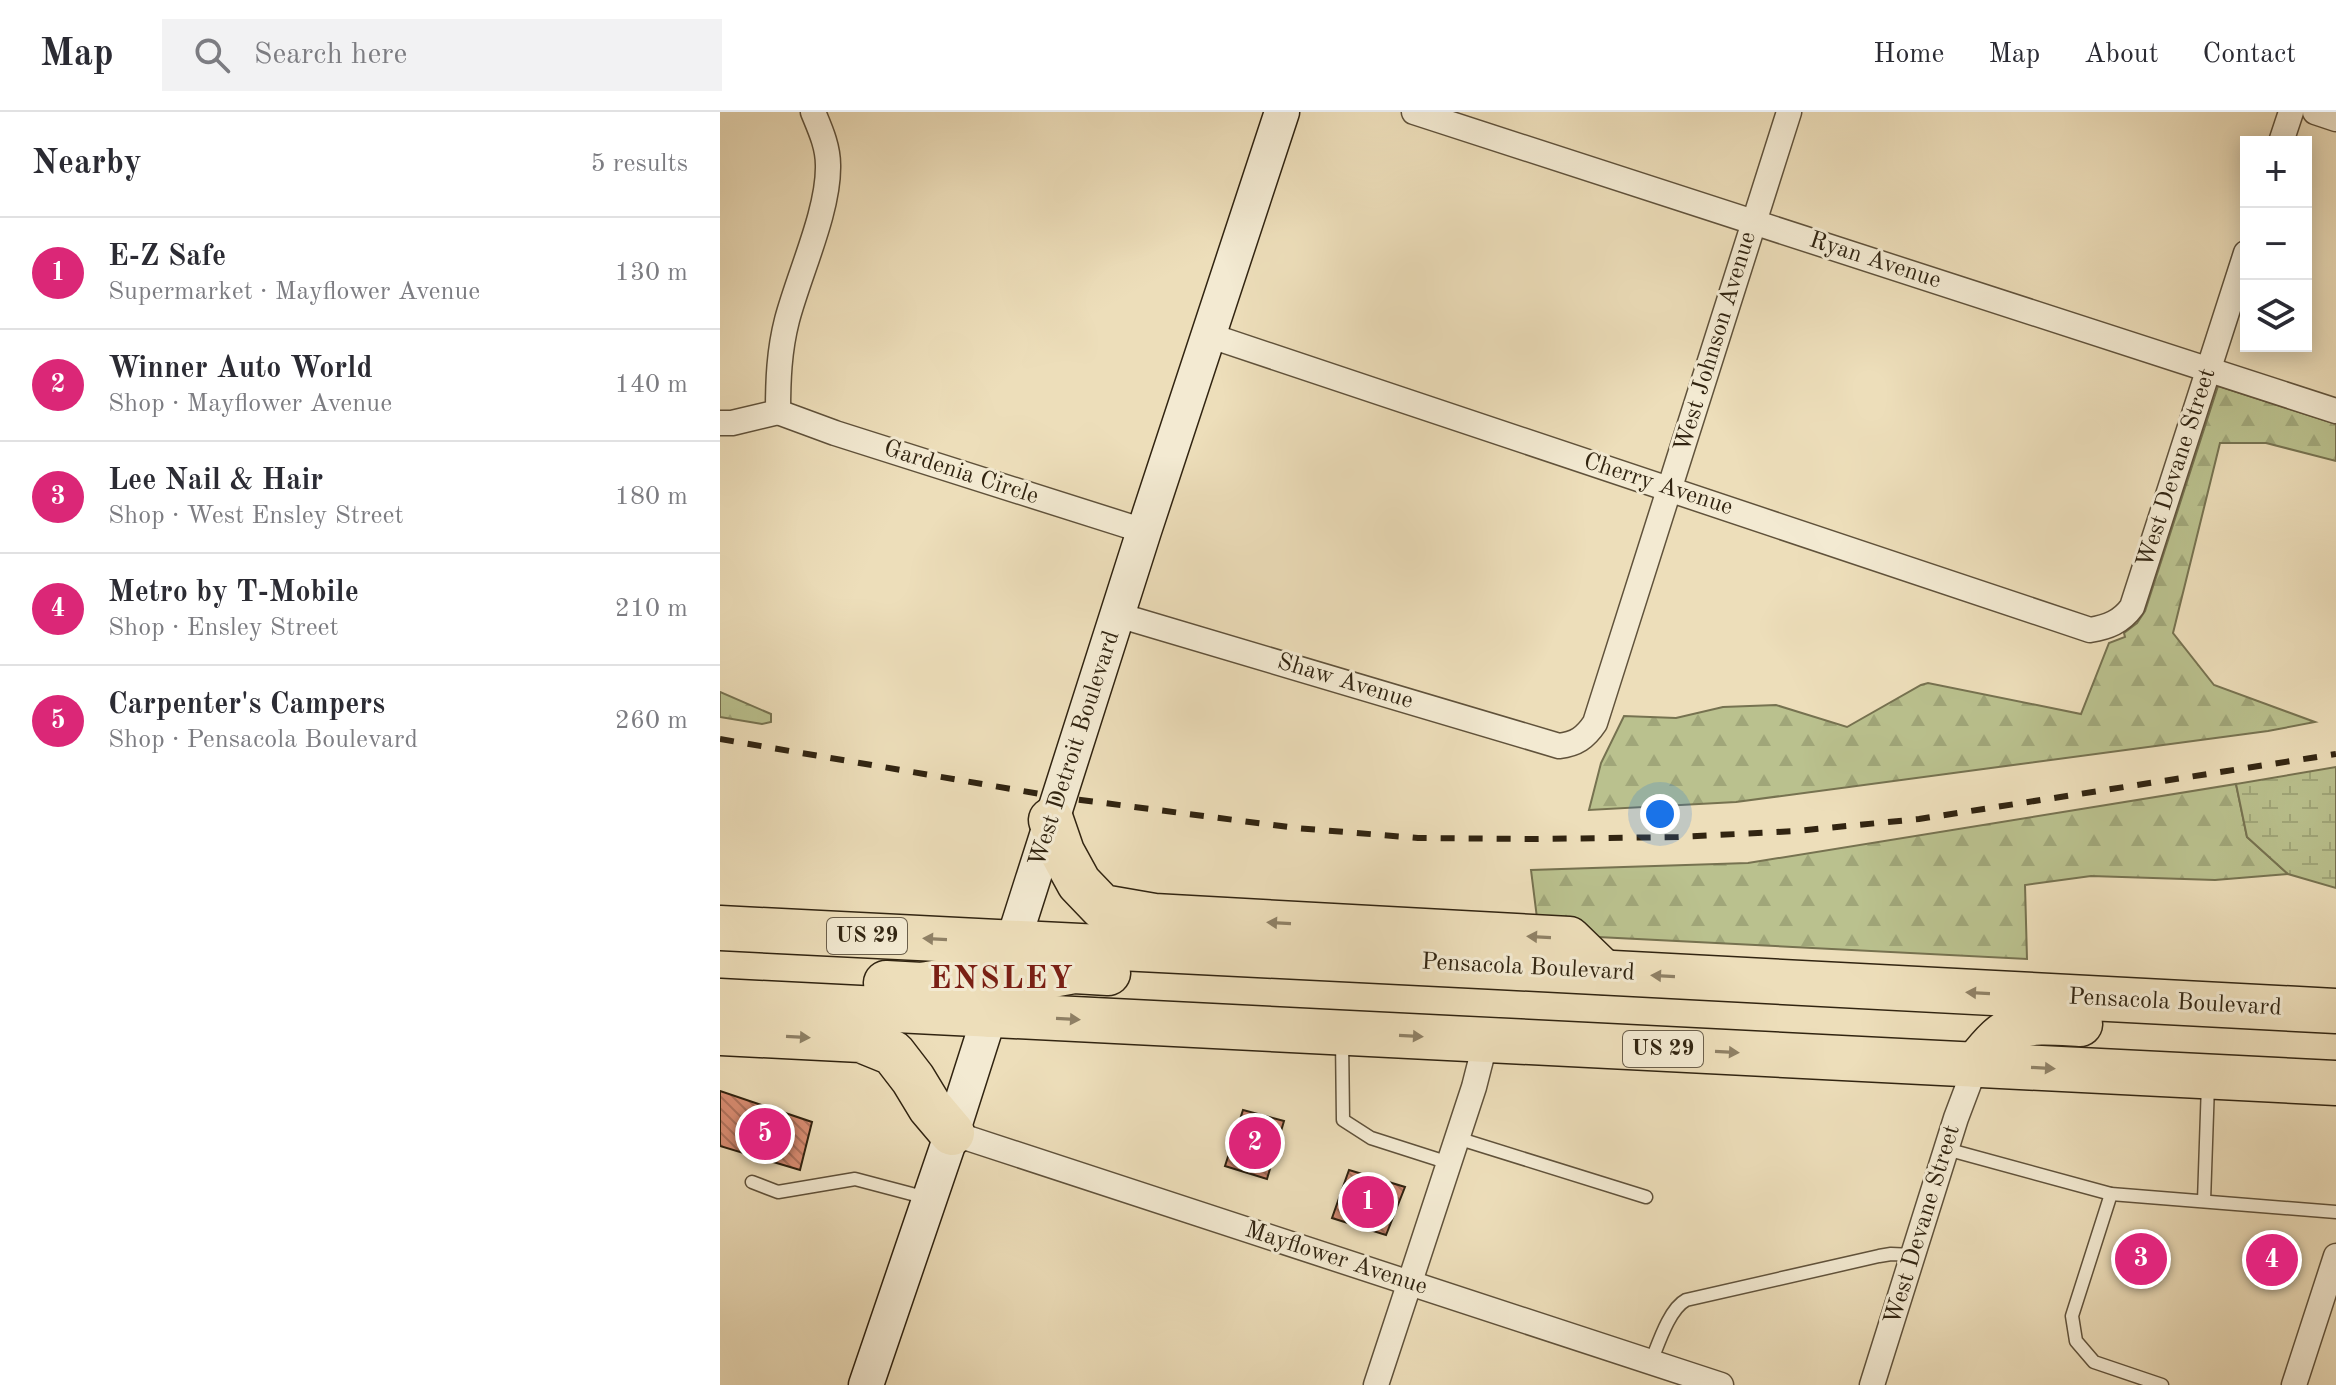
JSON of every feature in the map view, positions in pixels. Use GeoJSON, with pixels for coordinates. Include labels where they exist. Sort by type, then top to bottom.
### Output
{"type":"FeatureCollection","features":[{"type":"Feature","properties":{"kind":"highway"},"geometry":{"type":"LineString","coordinates":[[1051,820],[1062,852],[1079,883],[1102,907],[1154,916],[1569,939],[1603,972]]}},
{"type":"Feature","properties":{"kind":"highway","name":"Pensacola Boulevard"},"geometry":{"type":"LineString","coordinates":[[720,928],[2328,1011]]}},
{"type":"Feature","properties":{"kind":"highway"},"geometry":{"type":"LineString","coordinates":[[720,974],[922,985],[975,976],[1013,943]]}},
{"type":"Feature","properties":{"kind":"highway"},"geometry":{"type":"LineString","coordinates":[[990,1015],[1030,979],[1074,971],[1426,989],[1499,967]]}},
{"type":"Feature","properties":{"kind":"highway","name":"US 29"},"geometry":{"type":"LineString","coordinates":[[720,1001],[2336,1083]]}},
{"type":"Feature","properties":{"kind":"highway"},"geometry":{"type":"LineString","coordinates":[[1976,1065],[2007,1030],[2035,1022],[2226,1031],[2328,1011]]}},
{"type":"Feature","properties":{"kind":"highway"},"geometry":{"type":"LineString","coordinates":[[720,1033],[861,1040],[893,1053],[952,1133]]}},
{"type":"Feature","properties":{"kind":"street"},"geometry":{"type":"LineString","coordinates":[[720,423],[778,412],[778,375],[783,337],[827,192],[828,163],[823,135],[813,112]]}},
{"type":"Feature","properties":{"kind":"street","name":"West Detroit Boulevard"},"geometry":{"type":"LineString","coordinates":[[866,1385],[952,1133],[1144,531],[1282,112]]}},
{"type":"Feature","properties":{"kind":"street","name":"Ryan Avenue"},"geometry":{"type":"LineString","coordinates":[[1414,112],[2336,411]]}},
{"type":"Feature","properties":{"kind":"street","name":"West Johnson Avenue"},"geometry":{"type":"LineString","coordinates":[[1572,744],[1586,736],[1595,723],[1789,112]]}},
{"type":"Feature","properties":{"kind":"street"},"geometry":{"type":"LineString","coordinates":[[2283,136],[2291,112]]}},
{"type":"Feature","properties":{"kind":"street"},"geometry":{"type":"LineString","coordinates":[[2315,112],[2336,119]]}},
{"type":"Feature","properties":{"kind":"street","name":"West Devane Street"},"geometry":{"type":"LineString","coordinates":[[2108,627],[2125,616],[2132,607],[2240,272]]}},
{"type":"Feature","properties":{"kind":"street","name":"Cherry Avenue"},"geometry":{"type":"LineString","coordinates":[[1208,335],[2090,630],[2108,627]]}},
{"type":"Feature","properties":{"kind":"street","name":"Gardenia Circle"},"geometry":{"type":"LineString","coordinates":[[778,412],[1144,531]]}},
{"type":"Feature","properties":{"kind":"street","name":"Shaw Avenue"},"geometry":{"type":"LineString","coordinates":[[1118,615],[1559,746],[1572,744]]}},
{"type":"Feature","properties":{"kind":"street"},"geometry":{"type":"LineString","coordinates":[[1376,1385],[1474,1087],[1486,1040]]}},
{"type":"Feature","properties":{"kind":"street","name":"West Devane Street"},"geometry":{"type":"LineString","coordinates":[[1872,1385],[1946,1149],[1976,1065]]}},
{"type":"Feature","properties":{"kind":"street","name":"Mayflower Avenue"},"geometry":{"type":"LineString","coordinates":[[952,1133],[1721,1385]]}},
{"type":"Feature","properties":{"kind":"street"},"geometry":{"type":"LineString","coordinates":[[2294,1385],[2332,1283],[2336,1256]]}},
{"type":"Feature","properties":{"kind":"lane"},"geometry":{"type":"LineString","coordinates":[[1342,1032],[1343,1120],[1371,1138],[1449,1163]]}},
{"type":"Feature","properties":{"kind":"lane"},"geometry":{"type":"LineString","coordinates":[[2204,1201],[2208,1076]]}},
{"type":"Feature","properties":{"kind":"lane"},"geometry":{"type":"LineString","coordinates":[[1457,1138],[1646,1197]]}},
{"type":"Feature","properties":{"kind":"lane"},"geometry":{"type":"LineString","coordinates":[[1946,1149],[2111,1194],[2336,1212]]}},
{"type":"Feature","properties":{"kind":"lane"},"geometry":{"type":"LineString","coordinates":[[752,1182],[778,1192],[855,1179],[930,1199]]}},
{"type":"Feature","properties":{"kind":"lane"},"geometry":{"type":"LineString","coordinates":[[2111,1194],[2072,1316],[2076,1341],[2094,1362],[2162,1385]]}},
{"type":"Feature","properties":{"kind":"lane"},"geometry":{"type":"LineString","coordinates":[[1651,1362],[1662,1333],[1680,1304],[1686,1300],[1879,1256],[1913,1255]]}},
{"type":"Feature","properties":{"kind":"green space"},"geometry":{"type":"Polygon","coordinates":[[[2218,386],[2336,424],[2336,461],[2266,443],[2220,443],[2173,633],[2214,685],[2315,722],[2268,731],[1736,802],[1589,810],[1601,763],[1624,716],[1676,718],[1723,707],[1776,705],[1847,727],[1928,683],[2081,714],[2109,643],[2125,637],[2124,633],[2137,623],[2145,611],[2218,386]]]}},
{"type":"Feature","properties":{"kind":"green space"},"geometry":{"type":"Polygon","coordinates":[[[720,692],[771,714],[771,722],[762,724],[720,717],[720,692]]]}},
{"type":"Feature","properties":{"kind":"green space"},"geometry":{"type":"Polygon","coordinates":[[[2336,767],[2336,888],[2288,874],[2247,837],[2236,784],[2336,767]]]}},
{"type":"Feature","properties":{"kind":"green space"},"geometry":{"type":"Polygon","coordinates":[[[2236,784],[2247,837],[2288,874],[2215,880],[2091,876],[2025,885],[2027,959],[1539,934],[1531,870],[1748,863],[2236,784]]]}},
{"type":"Feature","properties":{"kind":"building"},"geometry":{"type":"Polygon","coordinates":[[[720,1091],[812,1122],[800,1170],[720,1146],[720,1091]]]}},
{"type":"Feature","properties":{"kind":"building"},"geometry":{"type":"Polygon","coordinates":[[[1243,1110],[1284,1121],[1267,1179],[1225,1166],[1243,1110]]]}},
{"type":"Feature","properties":{"kind":"building"},"geometry":{"type":"Polygon","coordinates":[[[1349,1170],[1405,1187],[1386,1235],[1332,1218],[1349,1170]]]}},
{"type":"Feature","properties":{"kind":"railway"},"geometry":{"type":"LineString","coordinates":[[720,739],[1058,797],[1296,828],[1418,838],[1678,837],[1796,831],[1919,819],[2336,754]]}},
{"type":"Feature","properties":{"kind":"place","name":"Carpenter's Campers"},"geometry":{"type":"Point","coordinates":[765,1134]}},
{"type":"Feature","properties":{"kind":"place","name":"Winner Auto World"},"geometry":{"type":"Point","coordinates":[1255,1143]}},
{"type":"Feature","properties":{"kind":"place","name":"E-Z Safe"},"geometry":{"type":"Point","coordinates":[1368,1202]}},
{"type":"Feature","properties":{"kind":"place","name":"Lee Nail & Hair"},"geometry":{"type":"Point","coordinates":[2141,1259]}},
{"type":"Feature","properties":{"kind":"place","name":"Metro by T-Mobile"},"geometry":{"type":"Point","coordinates":[2272,1260]}},
{"type":"Feature","properties":{"kind":"district","name":"ENSLEY"},"geometry":{"type":"Point","coordinates":[1002,980]}}]}
